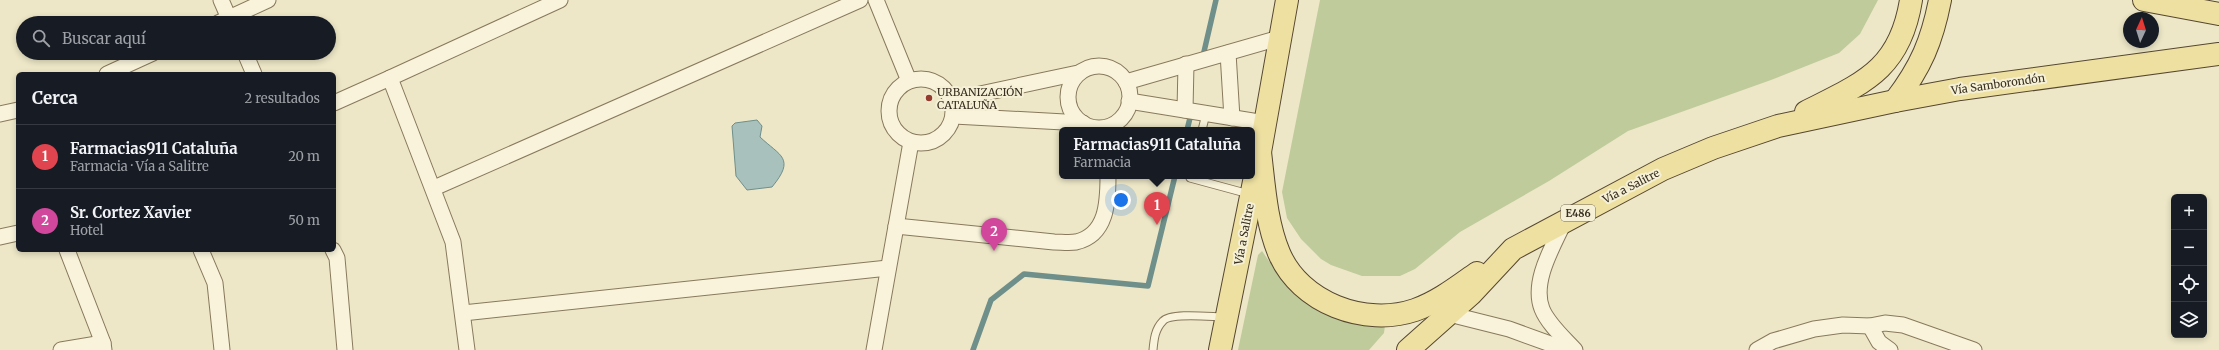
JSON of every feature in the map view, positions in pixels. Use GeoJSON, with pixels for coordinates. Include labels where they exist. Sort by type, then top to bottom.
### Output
{"type":"FeatureCollection","features":[{"type":"Feature","properties":{"kind":"main road","name":"Vía a Salitre"},"geometry":{"type":"LineString","coordinates":[[1255,178],[1287,0]]}},
{"type":"Feature","properties":{"kind":"main road"},"geometry":{"type":"LineString","coordinates":[[1778,126],[1854,87],[1876,73],[1901,40],[1906,27],[1911,0]]}},
{"type":"Feature","properties":{"kind":"main road"},"geometry":{"type":"LineString","coordinates":[[1895,101],[1914,74],[1926,52],[1935,26],[1940,0]]}},
{"type":"Feature","properties":{"kind":"main road"},"geometry":{"type":"LineString","coordinates":[[2144,0],[2219,14]]}},
{"type":"Feature","properties":{"kind":"main road","name":"Vía Samborondón"},"geometry":{"type":"LineString","coordinates":[[1778,126],[1960,89],[2219,54]]}},
{"type":"Feature","properties":{"kind":"main road","name":"Vía a Salitre"},"geometry":{"type":"LineString","coordinates":[[1408,350],[1449,314],[1513,249],[1565,220],[1685,159],[1778,126]]}},
{"type":"Feature","properties":{"kind":"main road"},"geometry":{"type":"LineString","coordinates":[[1260,152],[1267,205],[1279,254],[1290,272],[1307,291],[1332,305],[1376,315],[1392,315],[1414,310],[1437,301],[1513,249]]}},
{"type":"Feature","properties":{"kind":"main road","name":"Vía a Salitre"},"geometry":{"type":"LineString","coordinates":[[1220,350],[1255,179]]}},
{"type":"Feature","properties":{"kind":"street"},"geometry":{"type":"LineString","coordinates":[[221,0],[225,16]]}},
{"type":"Feature","properties":{"kind":"street"},"geometry":{"type":"LineString","coordinates":[[236,16],[268,0]]}},
{"type":"Feature","properties":{"kind":"street"},"geometry":{"type":"LineString","coordinates":[[336,102],[560,0]]}},
{"type":"Feature","properties":{"kind":"street"},"geometry":{"type":"LineString","coordinates":[[434,188],[860,0]]}},
{"type":"Feature","properties":{"kind":"street"},"geometry":{"type":"LineString","coordinates":[[876,0],[909,81]]}},
{"type":"Feature","properties":{"kind":"street"},"geometry":{"type":"LineString","coordinates":[[1126,82],[1280,38]]}},
{"type":"Feature","properties":{"kind":"street"},"geometry":{"type":"LineString","coordinates":[[1228,52],[1232,118]]}},
{"type":"Feature","properties":{"kind":"street"},"geometry":{"type":"LineString","coordinates":[[111,72],[138,60]]}},
{"type":"Feature","properties":{"kind":"street"},"geometry":{"type":"LineString","coordinates":[[248,60],[253,72]]}},
{"type":"Feature","properties":{"kind":"street"},"geometry":{"type":"LineString","coordinates":[[1185,110],[1186,64]]}},
{"type":"Feature","properties":{"kind":"street"},"geometry":{"type":"LineString","coordinates":[[952,100],[1078,73],[1090,67],[1104,66],[1117,72],[1126,82],[1129,101],[1123,116],[1110,127]]}},
{"type":"Feature","properties":{"kind":"street"},"geometry":{"type":"LineString","coordinates":[[1078,73],[1070,85],[1068,99],[1073,113],[1083,123]]}},
{"type":"Feature","properties":{"kind":"street"},"geometry":{"type":"LineString","coordinates":[[390,78],[434,188],[453,242],[467,350]]}},
{"type":"Feature","properties":{"kind":"street"},"geometry":{"type":"LineString","coordinates":[[919,79],[940,84],[947,91],[952,100],[954,116],[949,129],[938,139],[925,144],[911,142],[901,137],[893,128],[889,118],[889,107],[892,96],[900,87],[909,81],[919,79]]}},
{"type":"Feature","properties":{"kind":"street"},"geometry":{"type":"LineString","coordinates":[[1129,101],[1265,122]]}},
{"type":"Feature","properties":{"kind":"street"},"geometry":{"type":"LineString","coordinates":[[0,114],[16,110]]}},
{"type":"Feature","properties":{"kind":"street"},"geometry":{"type":"LineString","coordinates":[[954,116],[1083,123],[1096,127]]}},
{"type":"Feature","properties":{"kind":"street"},"geometry":{"type":"LineString","coordinates":[[874,350],[911,142]]}},
{"type":"Feature","properties":{"kind":"street"},"geometry":{"type":"LineString","coordinates":[[896,226],[1054,242],[1075,242],[1092,235],[1101,222],[1108,204],[1108,179]]}},
{"type":"Feature","properties":{"kind":"street"},"geometry":{"type":"LineString","coordinates":[[1565,220],[1540,282],[1540,299],[1544,314],[1575,350]]}},
{"type":"Feature","properties":{"kind":"street"},"geometry":{"type":"LineString","coordinates":[[0,237],[16,233]]}},
{"type":"Feature","properties":{"kind":"street"},"geometry":{"type":"LineString","coordinates":[[61,350],[104,346],[69,252]]}},
{"type":"Feature","properties":{"kind":"street"},"geometry":{"type":"LineString","coordinates":[[202,252],[215,283],[222,350]]}},
{"type":"Feature","properties":{"kind":"street"},"geometry":{"type":"LineString","coordinates":[[334,252],[337,258],[345,350]]}},
{"type":"Feature","properties":{"kind":"street"},"geometry":{"type":"LineString","coordinates":[[463,313],[888,268]]}},
{"type":"Feature","properties":{"kind":"street"},"geometry":{"type":"LineString","coordinates":[[1449,314],[1509,329],[1567,350]]}},
{"type":"Feature","properties":{"kind":"street"},"geometry":{"type":"LineString","coordinates":[[1757,350],[1773,341],[1814,329],[1843,324],[1870,326],[1885,323],[1903,325],[1974,350]]}},
{"type":"Feature","properties":{"kind":"street"},"geometry":{"type":"LineString","coordinates":[[1870,326],[1879,342],[1890,350]]}},
{"type":"Feature","properties":{"kind":"lane"},"geometry":{"type":"LineString","coordinates":[[1203,127],[1206,114]]}},
{"type":"Feature","properties":{"kind":"lane"},"geometry":{"type":"LineString","coordinates":[[1194,179],[1252,194]]}},
{"type":"Feature","properties":{"kind":"lane"},"geometry":{"type":"LineString","coordinates":[[1153,350],[1155,334],[1164,320],[1173,316],[1227,318]]}},
{"type":"Feature","properties":{"kind":"green space"},"geometry":{"type":"Polygon","coordinates":[[[1320,0],[1878,0],[1860,34],[1839,53],[1771,80],[1628,131],[1549,181],[1460,232],[1415,269],[1400,276],[1362,276],[1331,265],[1321,259],[1301,239],[1287,218],[1282,192],[1320,0]]]}},
{"type":"Feature","properties":{"kind":"green space"},"geometry":{"type":"Polygon","coordinates":[[[1262,251],[1287,287],[1319,310],[1385,325],[1384,333],[1369,350],[1238,350],[1258,255],[1262,251]]]}},
{"type":"Feature","properties":{"kind":"water"},"geometry":{"type":"Polygon","coordinates":[[[757,120],[762,126],[760,137],[782,158],[784,163],[783,170],[772,187],[747,190],[736,176],[732,126],[735,123],[757,120]]]}},
{"type":"Feature","properties":{"kind":"waterway"},"geometry":{"type":"LineString","coordinates":[[1203,56],[1216,0]]}},
{"type":"Feature","properties":{"kind":"waterway"},"geometry":{"type":"LineString","coordinates":[[1188,127],[1191,114]]}},
{"type":"Feature","properties":{"kind":"waterway"},"geometry":{"type":"LineString","coordinates":[[973,350],[991,300],[1024,274],[1148,286],[1174,179]]}},
{"type":"Feature","properties":{"kind":"place","name":"URBANIZACIÓN CATALUÑA"},"geometry":{"type":"Point","coordinates":[929,98]}},
{"type":"Feature","properties":{"kind":"place","name":"Farmacias911 Cataluña"},"geometry":{"type":"Point","coordinates":[1157,225]}},
{"type":"Feature","properties":{"kind":"place","name":"Sr. Cortez Xavier"},"geometry":{"type":"Point","coordinates":[994,251]}}]}
